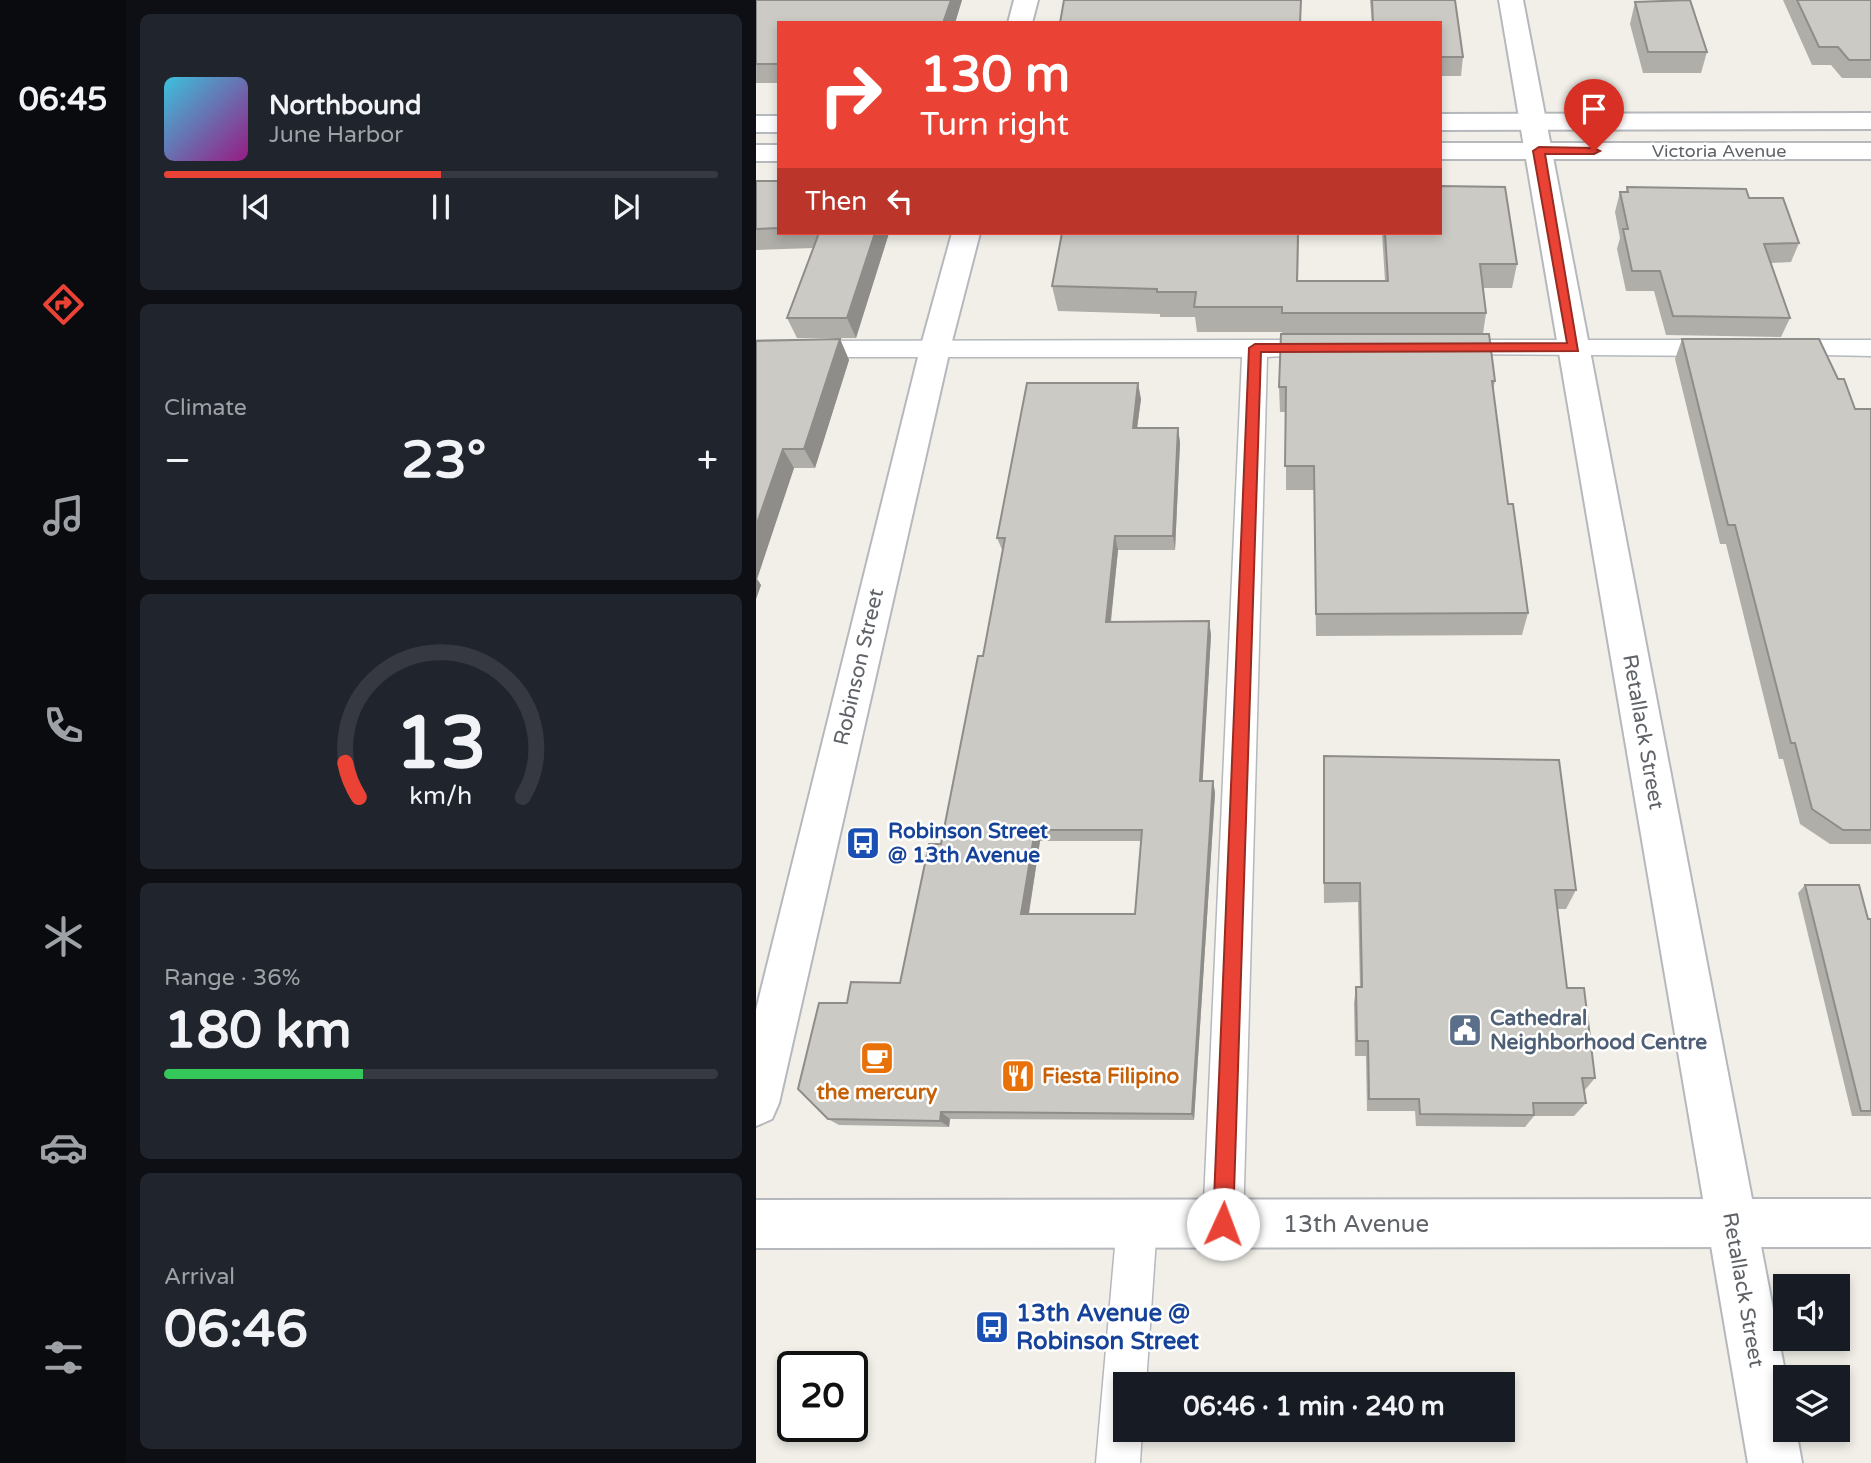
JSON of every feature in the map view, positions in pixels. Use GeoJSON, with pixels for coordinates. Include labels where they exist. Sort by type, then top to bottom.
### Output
{"type":"FeatureCollection","features":[{"type":"Feature","properties":{"kind":"street"},"geometry":{"type":"LineString","coordinates":[[1021,21],[1026,0]]}},
{"type":"Feature","properties":{"kind":"street","name":"Retallack Street"},"geometry":{"type":"LineString","coordinates":[[1511,0],[1775,1463]]}},
{"type":"Feature","properties":{"kind":"street","name":"Victoria Avenue"},"geometry":{"type":"LineString","coordinates":[[1442,151],[1536,136],[1871,121]]}},
{"type":"Feature","properties":{"kind":"street","name":"Victoria Avenue"},"geometry":{"type":"LineString","coordinates":[[1442,122],[1536,136],[1871,151]]}},
{"type":"Feature","properties":{"kind":"street"},"geometry":{"type":"LineString","coordinates":[[756,124],[777,124]]}},
{"type":"Feature","properties":{"kind":"street"},"geometry":{"type":"LineString","coordinates":[[756,153],[777,153]]}},
{"type":"Feature","properties":{"kind":"street","name":"Robinson Street"},"geometry":{"type":"LineString","coordinates":[[756,1103],[935,349],[965,235]]}},
{"type":"Feature","properties":{"kind":"street","name":"13th Avenue"},"geometry":{"type":"LineString","coordinates":[[756,1224],[1871,1223]]}},
{"type":"Feature","properties":{"kind":"lane"},"geometry":{"type":"LineString","coordinates":[[1223,1224],[1255,348]]}},
{"type":"Feature","properties":{"kind":"lane"},"geometry":{"type":"LineString","coordinates":[[756,349],[1352,348]]}},
{"type":"Feature","properties":{"kind":"lane"},"geometry":{"type":"LineString","coordinates":[[1421,348],[1871,348]]}},
{"type":"Feature","properties":{"kind":"lane"},"geometry":{"type":"LineString","coordinates":[[1118,1463],[1137,1224]]}},
{"type":"Feature","properties":{"kind":"building"},"geometry":{"type":"Polygon","coordinates":[[[756,0],[951,0],[944,21],[777,21],[777,64],[756,64],[756,0]]]}},
{"type":"Feature","properties":{"kind":"building"},"geometry":{"type":"Polygon","coordinates":[[[1064,0],[1301,0],[1300,21],[1060,21],[1064,0]]]}},
{"type":"Feature","properties":{"kind":"building"},"geometry":{"type":"Polygon","coordinates":[[[1372,0],[1455,0],[1463,57],[1442,57],[1442,21],[1373,21],[1372,0]]]}},
{"type":"Feature","properties":{"kind":"building"},"geometry":{"type":"Polygon","coordinates":[[[1690,0],[1707,52],[1648,52],[1635,2],[1690,0]]]}},
{"type":"Feature","properties":{"kind":"building"},"geometry":{"type":"Polygon","coordinates":[[[1797,0],[1871,0],[1871,60],[1849,60],[1838,47],[1819,47],[1797,0]]]}},
{"type":"Feature","properties":{"kind":"building"},"geometry":{"type":"Polygon","coordinates":[[[756,181],[777,181],[777,228],[756,229],[756,181]]]}},
{"type":"Feature","properties":{"kind":"building"},"geometry":{"type":"Polygon","coordinates":[[[1442,186],[1505,187],[1517,264],[1480,264],[1486,313],[1282,313],[1282,307],[1194,307],[1196,292],[1052,286],[1062,235],[1298,235],[1297,281],[1388,281],[1385,235],[1442,235],[1442,186]]]}},
{"type":"Feature","properties":{"kind":"building"},"geometry":{"type":"Polygon","coordinates":[[[1627,187],[1746,189],[1749,198],[1783,198],[1799,243],[1764,244],[1790,318],[1673,316],[1660,271],[1632,271],[1623,229],[1628,229],[1620,192],[1628,192],[1627,187]]]}},
{"type":"Feature","properties":{"kind":"building"},"geometry":{"type":"Polygon","coordinates":[[[818,235],[874,235],[847,318],[787,318],[818,235]]]}},
{"type":"Feature","properties":{"kind":"building"},"geometry":{"type":"Polygon","coordinates":[[[1281,334],[1489,334],[1495,381],[1492,381],[1508,504],[1513,504],[1528,613],[1316,614],[1314,466],[1285,466],[1286,387],[1279,387],[1281,334]]]}},
{"type":"Feature","properties":{"kind":"building"},"geometry":{"type":"Polygon","coordinates":[[[840,339],[804,449],[783,449],[756,526],[756,341],[840,339]]]}},
{"type":"Feature","properties":{"kind":"building"},"geometry":{"type":"Polygon","coordinates":[[[1682,339],[1819,339],[1838,379],[1844,379],[1855,409],[1871,409],[1871,830],[1843,830],[1812,809],[1795,743],[1791,743],[1735,525],[1728,525],[1682,339]]]}},
{"type":"Feature","properties":{"kind":"building"},"geometry":{"type":"Polygon","coordinates":[[[1027,383],[1138,383],[1133,428],[1178,428],[1173,536],[1115,536],[1106,622],[1209,621],[1200,781],[1213,781],[1192,1114],[941,1112],[940,1121],[828,1119],[798,1089],[819,1003],[847,1003],[851,982],[900,983],[929,844],[941,844],[978,656],[983,656],[1005,538],[997,538],[1027,383]],[[1035,830],[1021,914],[1135,914],[1142,830],[1035,830]]]}},
{"type":"Feature","properties":{"kind":"building"},"geometry":{"type":"Polygon","coordinates":[[[1324,756],[1559,760],[1576,890],[1555,890],[1567,988],[1584,988],[1595,1078],[1582,1078],[1586,1103],[1533,1103],[1534,1115],[1420,1114],[1419,1099],[1369,1099],[1368,1041],[1357,1041],[1356,987],[1362,987],[1360,883],[1324,883],[1324,756]]]}},
{"type":"Feature","properties":{"kind":"building"},"geometry":{"type":"Polygon","coordinates":[[[1805,885],[1859,885],[1868,919],[1871,919],[1871,1111],[1861,1111],[1805,885]]]}},
{"type":"Feature","properties":{"kind":"place","name":"Robinson Street @ 13th Avenue"},"geometry":{"type":"Point","coordinates":[863,843]}},
{"type":"Feature","properties":{"kind":"place","name":"Cathedral Neighborhood Centre"},"geometry":{"type":"Point","coordinates":[1465,1030]}},
{"type":"Feature","properties":{"kind":"place","name":"the mercury"},"geometry":{"type":"Point","coordinates":[877,1058]}},
{"type":"Feature","properties":{"kind":"place","name":"Fiesta Filipino"},"geometry":{"type":"Point","coordinates":[1018,1076]}},
{"type":"Feature","properties":{"kind":"place","name":"13th Avenue @ Robinson Street"},"geometry":{"type":"Point","coordinates":[992,1327]}},
{"type":"Feature","properties":{"kind":"route"},"geometry":{"type":"LineString","coordinates":[[1223,1224],[1255,348],[1574,348],[1539,151],[1594,151]]}}]}
